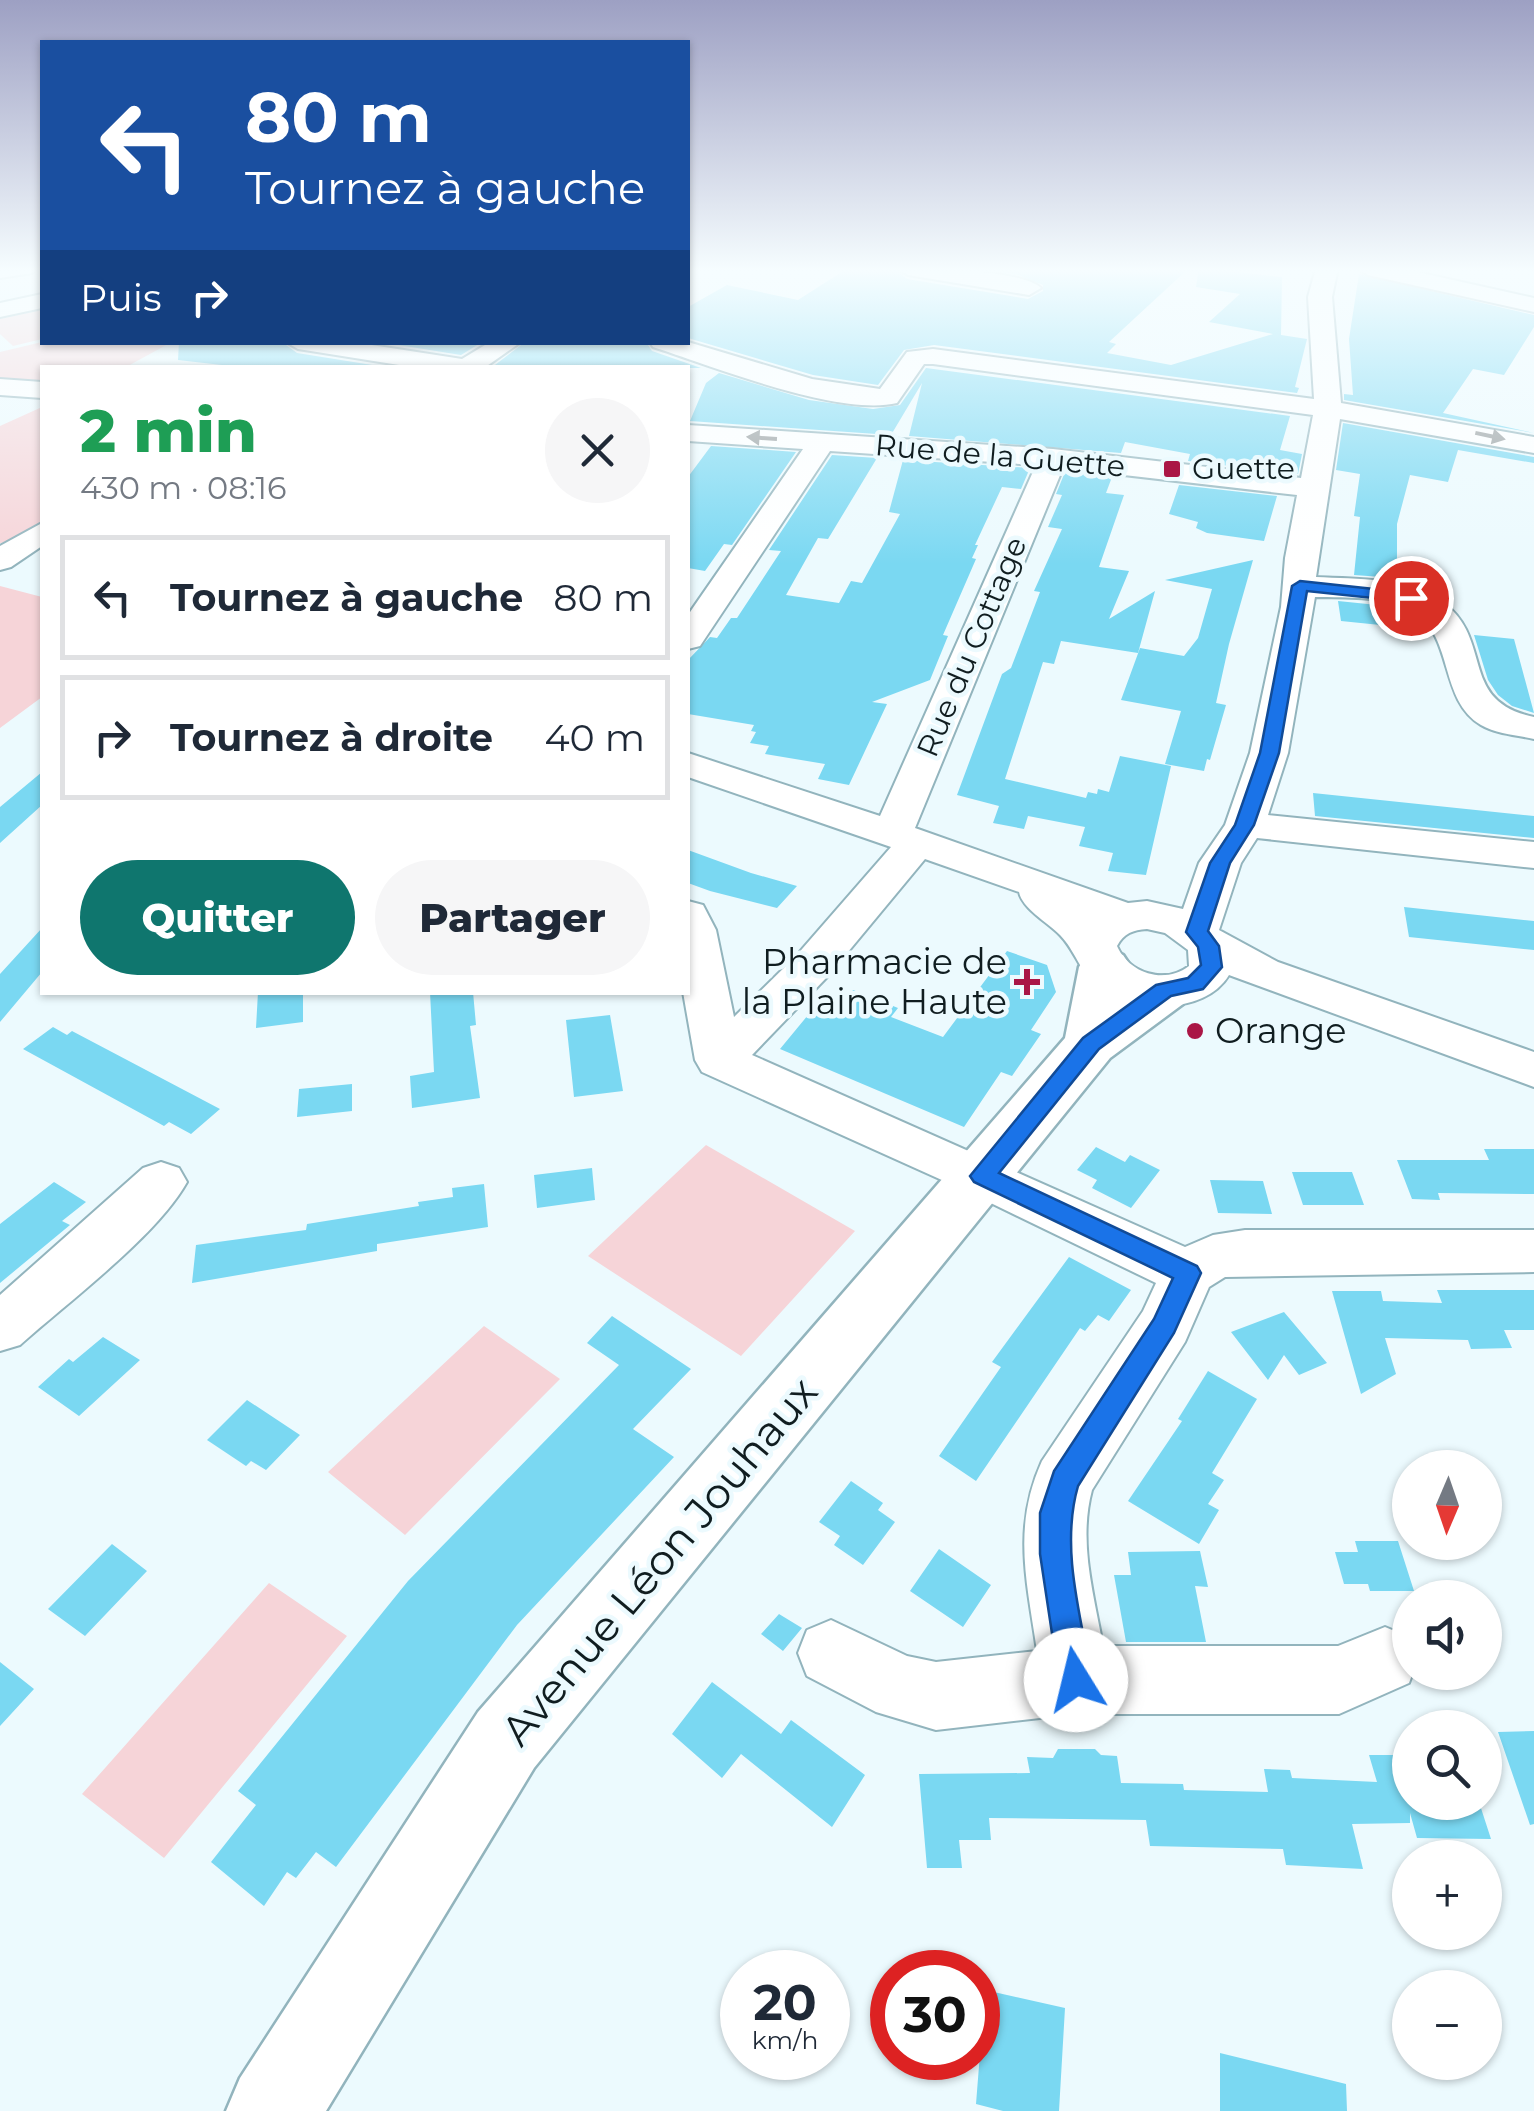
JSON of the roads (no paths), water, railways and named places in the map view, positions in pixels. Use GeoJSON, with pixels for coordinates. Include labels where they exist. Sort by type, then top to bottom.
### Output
{"type":"FeatureCollection","features":[{"type":"Feature","properties":{"kind":"main road","name":"Avenue Léon Jouhaux"},"geometry":{"type":"LineString","coordinates":[[1091,1044],[1116,936]]}},
{"type":"Feature","properties":{"kind":"main road","name":"Avenue Léon Jouhaux"},"geometry":{"type":"LineString","coordinates":[[273,2111],[506,1740],[1091,1044],[1191,963]]}},
{"type":"Feature","properties":{"kind":"street"},"geometry":{"type":"LineString","coordinates":[[748,367],[819,387],[878,398],[888,396],[910,367]]}},
{"type":"Feature","properties":{"kind":"street"},"geometry":{"type":"LineString","coordinates":[[990,367],[1339,422],[1377,414],[1534,445]]}},
{"type":"Feature","properties":{"kind":"street"},"geometry":{"type":"LineString","coordinates":[[1191,963],[1220,863],[1245,825],[1270,753],[1326,419],[1323,367]]}},
{"type":"Feature","properties":{"kind":"street"},"geometry":{"type":"LineString","coordinates":[[0,387],[40,390]]}},
{"type":"Feature","properties":{"kind":"street","name":"Rue de la Guette"},"geometry":{"type":"LineString","coordinates":[[690,433],[1053,458],[1312,488]]}},
{"type":"Feature","properties":{"kind":"street"},"geometry":{"type":"LineString","coordinates":[[690,636],[822,442]]}},
{"type":"Feature","properties":{"kind":"street","name":"Rue du Cottage"},"geometry":{"type":"LineString","coordinates":[[719,1060],[812,966],[904,839],[1053,458]]}},
{"type":"Feature","properties":{"kind":"street"},"geometry":{"type":"LineString","coordinates":[[0,560],[40,533]]}},
{"type":"Feature","properties":{"kind":"street"},"geometry":{"type":"LineString","coordinates":[[0,560],[40,570]]}},
{"type":"Feature","properties":{"kind":"street"},"geometry":{"type":"LineString","coordinates":[[1300,586],[1392,594],[1411,598],[1434,610],[1446,624],[1474,703],[1497,719],[1534,728]]}},
{"type":"Feature","properties":{"kind":"street"},"geometry":{"type":"LineString","coordinates":[[690,765],[1017,877],[1116,936],[1131,984],[1191,963],[1306,1004],[1382,1027],[1463,1045],[1534,1070]]}},
{"type":"Feature","properties":{"kind":"street"},"geometry":{"type":"LineString","coordinates":[[1245,825],[1534,855]]}},
{"type":"Feature","properties":{"kind":"street"},"geometry":{"type":"LineString","coordinates":[[1116,936],[1172,888],[1220,863]]}},
{"type":"Feature","properties":{"kind":"street"},"geometry":{"type":"LineString","coordinates":[[1116,936],[1170,919],[1191,963]]}},
{"type":"Feature","properties":{"kind":"street"},"geometry":{"type":"LineString","coordinates":[[690,920],[719,1060],[982,1176],[1188,1273]]}},
{"type":"Feature","properties":{"kind":"street"},"geometry":{"type":"LineString","coordinates":[[0,1328],[115,1228],[161,1182]]}},
{"type":"Feature","properties":{"kind":"street"},"geometry":{"type":"LineString","coordinates":[[1076,1680],[1056,1554],[1055,1513],[1064,1481],[1165,1325],[1188,1273],[1213,1257],[1244,1252],[1534,1251]]}},
{"type":"Feature","properties":{"kind":"street"},"geometry":{"type":"LineString","coordinates":[[831,1653],[900,1688],[936,1696],[1076,1680],[1339,1680],[1385,1660]]}},
{"type":"Feature","properties":{"kind":"place","name":"Guette"},"geometry":{"type":"Point","coordinates":[1172,469]}},
{"type":"Feature","properties":{"kind":"place","name":"Pharmacie de la Plaine Haute"},"geometry":{"type":"Point","coordinates":[1027,982]}},
{"type":"Feature","properties":{"kind":"place","name":"Orange"},"geometry":{"type":"Point","coordinates":[1195,1031]}}]}
